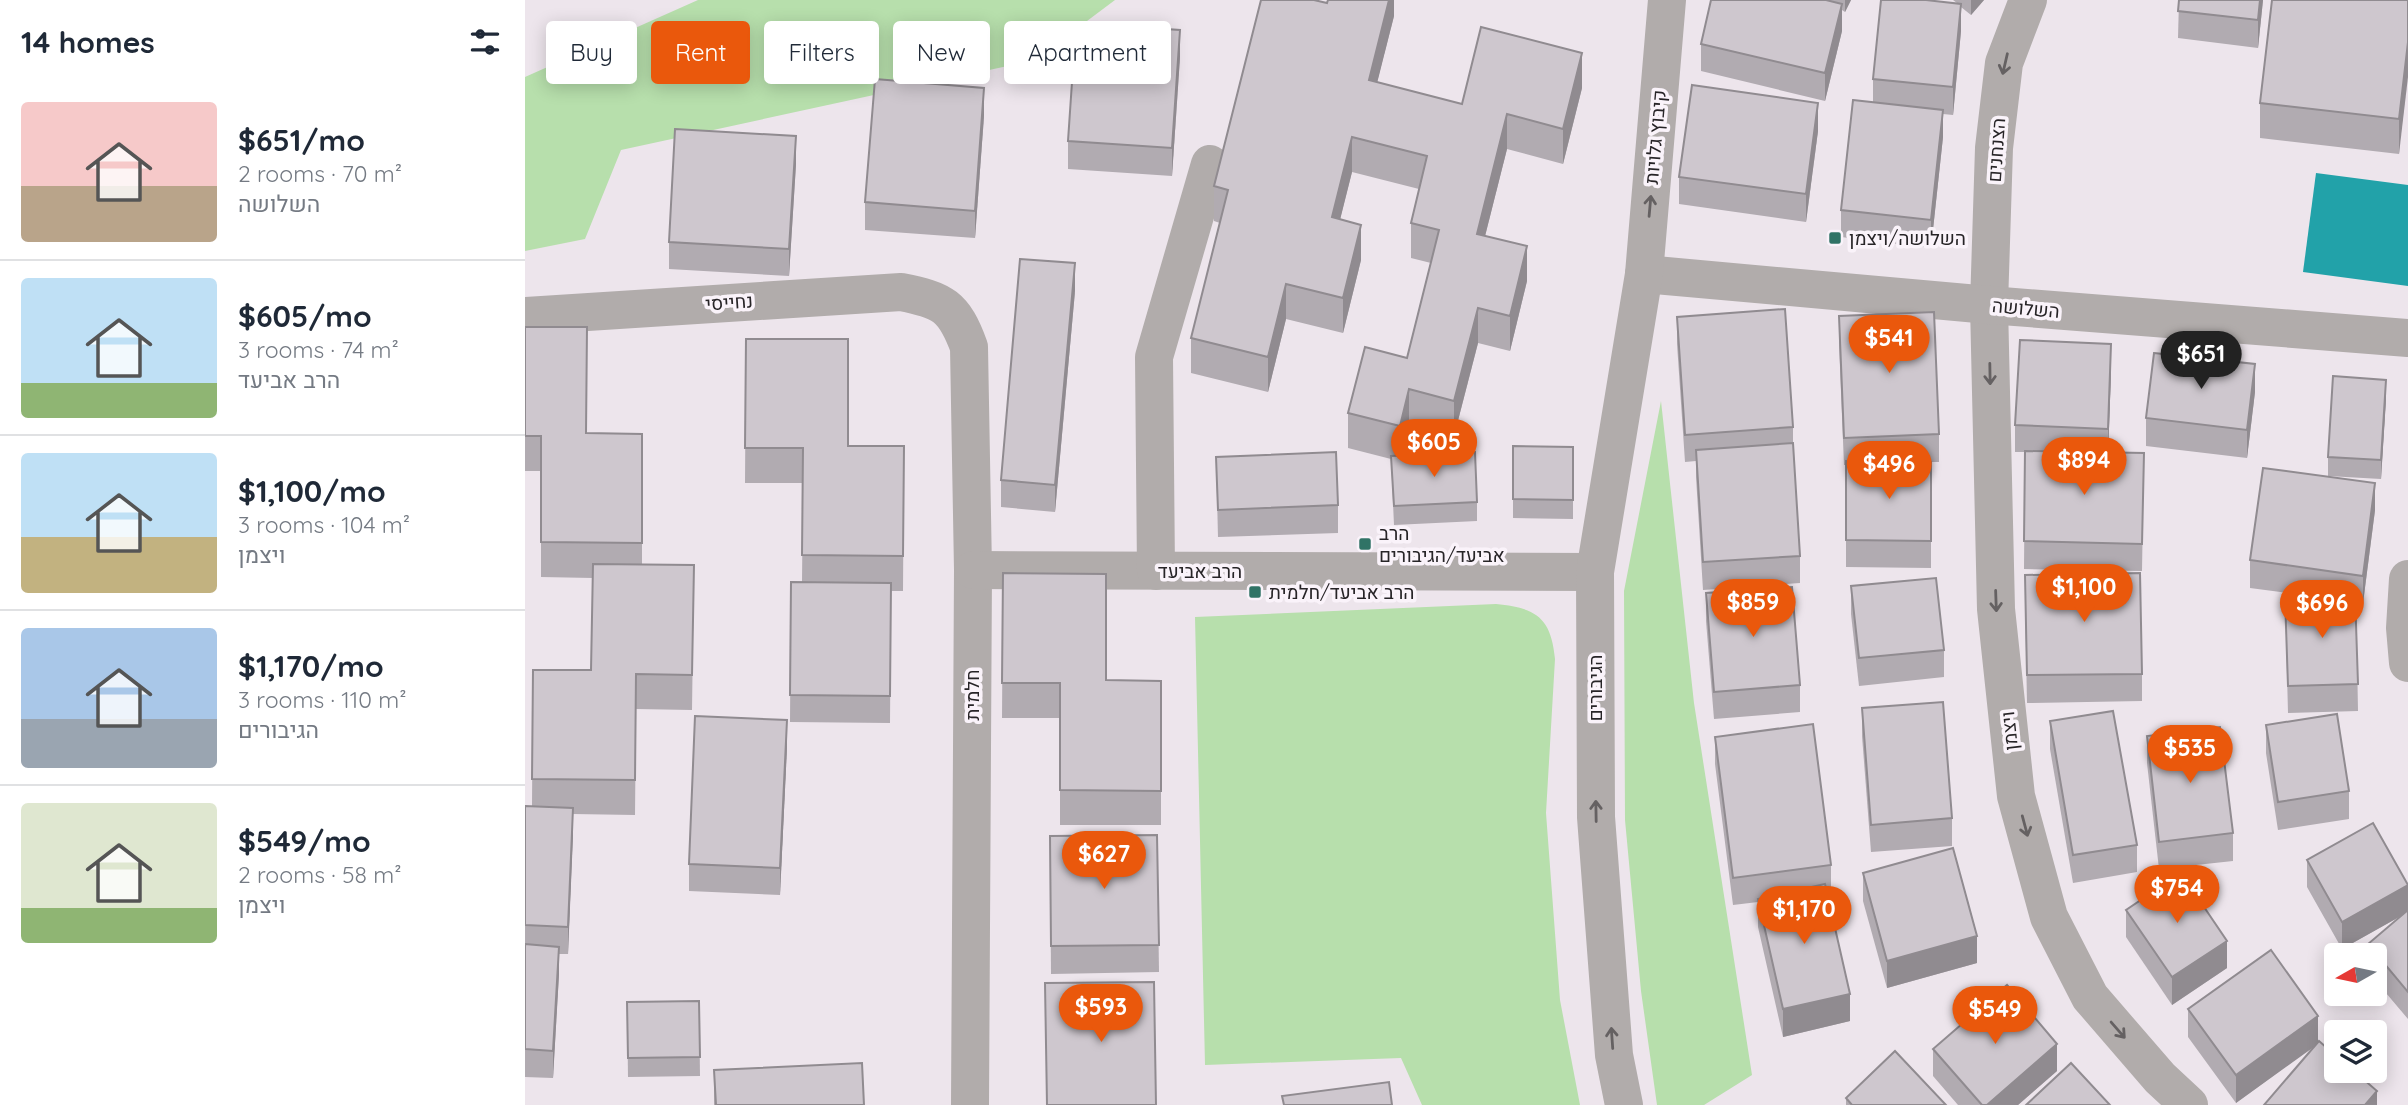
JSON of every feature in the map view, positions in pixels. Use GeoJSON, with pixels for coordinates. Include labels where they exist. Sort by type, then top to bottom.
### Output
{"type":"FeatureCollection","features":[{"type":"Feature","properties":{"kind":"street","name":"קיבוץ גלויות"},"geometry":{"type":"LineString","coordinates":[[1644,274],[1667,0]]}},
{"type":"Feature","properties":{"kind":"street","name":"הצנחנים"},"geometry":{"type":"LineString","coordinates":[[1989,305],[1994,148],[2004,63],[2028,0]]}},
{"type":"Feature","properties":{"kind":"street"},"geometry":{"type":"LineString","coordinates":[[1156,571],[1154,358],[1210,164]]}},
{"type":"Feature","properties":{"kind":"street","name":"השלושה"},"geometry":{"type":"LineString","coordinates":[[1644,274],[2408,338]]}},
{"type":"Feature","properties":{"kind":"street","name":"הגיבורים"},"geometry":{"type":"LineString","coordinates":[[1623,1105],[1614,1055],[1596,817],[1595,572],[1644,274]]}},
{"type":"Feature","properties":{"kind":"street","name":"נחייסי"},"geometry":{"type":"LineString","coordinates":[[525,316],[901,292],[933,298]]}},
{"type":"Feature","properties":{"kind":"street","name":"חלמית"},"geometry":{"type":"LineString","coordinates":[[933,298],[959,320],[969,347],[973,570],[969,1105]]}},
{"type":"Feature","properties":{"kind":"street","name":"ויצמן"},"geometry":{"type":"LineString","coordinates":[[1989,305],[1996,609],[2016,796],[2049,917],[2090,998],[2160,1077],[2189,1105]]}},
{"type":"Feature","properties":{"kind":"street","name":"הרב אביעד"},"geometry":{"type":"LineString","coordinates":[[973,570],[1595,572]]}},
{"type":"Feature","properties":{"kind":"street"},"geometry":{"type":"LineString","coordinates":[[2408,579],[2405,628],[2408,663]]}},
{"type":"Feature","properties":{"kind":"green space"},"geometry":{"type":"Polygon","coordinates":[[[698,0],[1115,0],[1087,21],[1004,21],[1004,67],[990,70],[990,21],[893,21],[893,84],[925,84],[621,150],[585,239],[525,251],[525,77],[546,68],[546,84],[637,84],[637,27],[698,0]]]}},
{"type":"Feature","properties":{"kind":"green space"},"geometry":{"type":"Polygon","coordinates":[[[1661,401],[1694,703],[1752,1075],[1704,1105],[1657,1105],[1641,991],[1625,820],[1624,591],[1661,401]]]}},
{"type":"Feature","properties":{"kind":"green space"},"geometry":{"type":"Polygon","coordinates":[[[1496,604],[1522,608],[1539,617],[1550,633],[1553,645],[1555,659],[1546,813],[1560,1000],[1580,1105],[1422,1105],[1401,1058],[1205,1065],[1195,617],[1496,604]]]}},
{"type":"Feature","properties":{"kind":"water"},"geometry":{"type":"Polygon","coordinates":[[[2316,173],[2408,185],[2408,286],[2303,272],[2316,173]]]}},
{"type":"Feature","properties":{"kind":"building"},"geometry":{"type":"Polygon","coordinates":[[[1261,0],[1314,0],[1327,3],[1328,0],[1389,0],[1369,80],[1462,104],[1481,27],[1582,53],[1563,129],[1507,114],[1477,234],[1527,246],[1510,316],[1478,308],[1454,401],[1409,389],[1400,426],[1348,413],[1365,347],[1407,358],[1439,230],[1411,223],[1427,156],[1352,137],[1332,217],[1361,225],[1343,298],[1286,284],[1268,357],[1191,338],[1228,190],[1214,186],[1261,0]]]}},
{"type":"Feature","properties":{"kind":"building"},"geometry":{"type":"Polygon","coordinates":[[[1711,0],[1826,0],[1842,4],[1825,73],[1701,44],[1711,0]]]}},
{"type":"Feature","properties":{"kind":"building"},"geometry":{"type":"Polygon","coordinates":[[[1881,0],[1926,0],[1961,4],[1953,87],[1873,79],[1881,0]]]}},
{"type":"Feature","properties":{"kind":"building"},"geometry":{"type":"Polygon","coordinates":[[[2179,0],[2260,0],[2258,20],[2178,11],[2179,0]]]}},
{"type":"Feature","properties":{"kind":"building"},"geometry":{"type":"Polygon","coordinates":[[[2272,0],[2408,0],[2408,42],[2399,119],[2260,103],[2272,0]]]}},
{"type":"Feature","properties":{"kind":"building"},"geometry":{"type":"Polygon","coordinates":[[[1171,29],[1180,30],[1172,148],[1068,141],[1072,84],[1171,84],[1171,29]]]}},
{"type":"Feature","properties":{"kind":"building"},"geometry":{"type":"Polygon","coordinates":[[[879,79],[893,80],[893,84],[984,88],[975,211],[865,202],[875,84],[879,84],[879,79]]]}},
{"type":"Feature","properties":{"kind":"building"},"geometry":{"type":"Polygon","coordinates":[[[1692,85],[1818,103],[1806,194],[1679,177],[1692,85]]]}},
{"type":"Feature","properties":{"kind":"building"},"geometry":{"type":"Polygon","coordinates":[[[1853,100],[1943,110],[1931,220],[1841,210],[1853,100]]]}},
{"type":"Feature","properties":{"kind":"building"},"geometry":{"type":"Polygon","coordinates":[[[675,129],[796,136],[789,249],[669,242],[675,129]]]}},
{"type":"Feature","properties":{"kind":"building"},"geometry":{"type":"Polygon","coordinates":[[[1020,259],[1075,263],[1055,485],[1001,480],[1020,259]]]}},
{"type":"Feature","properties":{"kind":"building"},"geometry":{"type":"Polygon","coordinates":[[[1785,309],[1793,427],[1685,435],[1677,317],[1785,309]]]}},
{"type":"Feature","properties":{"kind":"building"},"geometry":{"type":"Polygon","coordinates":[[[1934,312],[1939,434],[1844,438],[1839,316],[1934,312]]]}},
{"type":"Feature","properties":{"kind":"building"},"geometry":{"type":"Polygon","coordinates":[[[525,327],[587,327],[586,433],[642,434],[642,543],[541,542],[541,436],[525,436],[525,327]]]}},
{"type":"Feature","properties":{"kind":"building"},"geometry":{"type":"Polygon","coordinates":[[[746,339],[848,339],[848,446],[904,446],[903,556],[802,555],[803,448],[745,448],[746,339]]]}},
{"type":"Feature","properties":{"kind":"building"},"geometry":{"type":"Polygon","coordinates":[[[2020,340],[2111,344],[2108,429],[2015,425],[2020,340]]]}},
{"type":"Feature","properties":{"kind":"building"},"geometry":{"type":"Polygon","coordinates":[[[2154,353],[2255,364],[2247,430],[2146,418],[2154,353]]]}},
{"type":"Feature","properties":{"kind":"building"},"geometry":{"type":"Polygon","coordinates":[[[2333,376],[2386,380],[2381,460],[2328,457],[2333,376]]]}},
{"type":"Feature","properties":{"kind":"building"},"geometry":{"type":"Polygon","coordinates":[[[1793,443],[1800,556],[1703,562],[1696,450],[1793,443]]]}},
{"type":"Feature","properties":{"kind":"building"},"geometry":{"type":"Polygon","coordinates":[[[1513,446],[1573,447],[1573,500],[1513,499],[1513,446]]]}},
{"type":"Feature","properties":{"kind":"building"},"geometry":{"type":"Polygon","coordinates":[[[2025,451],[2144,453],[2142,544],[2024,541],[2025,451]]]}},
{"type":"Feature","properties":{"kind":"building"},"geometry":{"type":"Polygon","coordinates":[[[1336,452],[1338,505],[1218,510],[1216,457],[1336,452]]]}},
{"type":"Feature","properties":{"kind":"building"},"geometry":{"type":"Polygon","coordinates":[[[1475,452],[1477,502],[1394,506],[1391,456],[1475,452]]]}},
{"type":"Feature","properties":{"kind":"building"},"geometry":{"type":"Polygon","coordinates":[[[1846,461],[1931,462],[1931,541],[1846,540],[1846,461]]]}},
{"type":"Feature","properties":{"kind":"building"},"geometry":{"type":"Polygon","coordinates":[[[2263,468],[2375,483],[2363,576],[2250,560],[2263,468]]]}},
{"type":"Feature","properties":{"kind":"building"},"geometry":{"type":"Polygon","coordinates":[[[593,564],[694,565],[692,675],[636,674],[635,780],[532,779],[533,670],[591,670],[593,564]]]}},
{"type":"Feature","properties":{"kind":"building"},"geometry":{"type":"Polygon","coordinates":[[[1003,573],[1106,574],[1106,680],[1161,681],[1161,791],[1060,790],[1060,683],[1002,683],[1003,573]]]}},
{"type":"Feature","properties":{"kind":"building"},"geometry":{"type":"Polygon","coordinates":[[[2140,573],[2142,674],[2027,675],[2025,575],[2140,573]]]}},
{"type":"Feature","properties":{"kind":"building"},"geometry":{"type":"Polygon","coordinates":[[[1936,578],[1944,650],[1859,658],[1851,586],[1936,578]]]}},
{"type":"Feature","properties":{"kind":"building"},"geometry":{"type":"Polygon","coordinates":[[[791,582],[891,583],[890,696],[790,695],[791,582]]]}},
{"type":"Feature","properties":{"kind":"building"},"geometry":{"type":"Polygon","coordinates":[[[1792,587],[1800,685],[1714,692],[1706,593],[1792,587]]]}},
{"type":"Feature","properties":{"kind":"building"},"geometry":{"type":"Polygon","coordinates":[[[2355,594],[2358,684],[2288,686],[2285,597],[2355,594]]]}},
{"type":"Feature","properties":{"kind":"building"},"geometry":{"type":"Polygon","coordinates":[[[1943,702],[1952,818],[1871,825],[1862,708],[1943,702]]]}},
{"type":"Feature","properties":{"kind":"building"},"geometry":{"type":"Polygon","coordinates":[[[2113,711],[2137,845],[2073,855],[2050,721],[2113,711]]]}},
{"type":"Feature","properties":{"kind":"building"},"geometry":{"type":"Polygon","coordinates":[[[2337,714],[2349,791],[2278,802],[2266,725],[2337,714]]]}},
{"type":"Feature","properties":{"kind":"building"},"geometry":{"type":"Polygon","coordinates":[[[695,716],[787,720],[780,868],[689,864],[695,716]]]}},
{"type":"Feature","properties":{"kind":"building"},"geometry":{"type":"Polygon","coordinates":[[[1813,724],[1831,865],[1733,878],[1715,737],[1813,724]]]}},
{"type":"Feature","properties":{"kind":"building"},"geometry":{"type":"Polygon","coordinates":[[[2220,727],[2233,833],[2159,842],[2147,736],[2220,727]]]}},
{"type":"Feature","properties":{"kind":"building"},"geometry":{"type":"Polygon","coordinates":[[[525,806],[573,808],[568,927],[525,925],[525,806]]]}},
{"type":"Feature","properties":{"kind":"building"},"geometry":{"type":"Polygon","coordinates":[[[2373,823],[2408,885],[2342,922],[2307,860],[2373,823]]]}},
{"type":"Feature","properties":{"kind":"building"},"geometry":{"type":"Polygon","coordinates":[[[1157,835],[1159,945],[1051,946],[1050,836],[1157,835]]]}},
{"type":"Feature","properties":{"kind":"building"},"geometry":{"type":"Polygon","coordinates":[[[1953,848],[1977,936],[1887,961],[1863,873],[1953,848]]]}},
{"type":"Feature","properties":{"kind":"building"},"geometry":{"type":"Polygon","coordinates":[[[2181,873],[2227,941],[2172,977],[2126,910],[2181,873]]]}},
{"type":"Feature","properties":{"kind":"building"},"geometry":{"type":"Polygon","coordinates":[[[1825,884],[1850,994],[1783,1009],[1758,899],[1825,884]]]}},
{"type":"Feature","properties":{"kind":"building"},"geometry":{"type":"Polygon","coordinates":[[[2408,910],[2408,992],[2387,967],[2387,943],[2369,943],[2408,910]]]}},
{"type":"Feature","properties":{"kind":"building"},"geometry":{"type":"Polygon","coordinates":[[[525,944],[559,947],[553,1051],[525,1049],[525,944]]]}},
{"type":"Feature","properties":{"kind":"building"},"geometry":{"type":"Polygon","coordinates":[[[2271,950],[2318,1016],[2236,1075],[2188,1009],[2271,950]]]}},
{"type":"Feature","properties":{"kind":"building"},"geometry":{"type":"Polygon","coordinates":[[[1154,982],[1156,1105],[1047,1105],[1045,983],[1154,982]]]}},
{"type":"Feature","properties":{"kind":"building"},"geometry":{"type":"Polygon","coordinates":[[[2007,985],[2057,1044],[1987,1105],[1982,1105],[1933,1049],[2007,985]]]}},
{"type":"Feature","properties":{"kind":"building"},"geometry":{"type":"Polygon","coordinates":[[[699,1001],[700,1057],[628,1058],[627,1002],[699,1001]]]}},
{"type":"Feature","properties":{"kind":"building"},"geometry":{"type":"Polygon","coordinates":[[[2319,1041],[2324,1045],[2324,1083],[2368,1083],[2377,1091],[2365,1105],[2264,1105],[2319,1041]]]}},
{"type":"Feature","properties":{"kind":"building"},"geometry":{"type":"Polygon","coordinates":[[[1895,1051],[1946,1105],[1852,1105],[1846,1098],[1895,1051]]]}},
{"type":"Feature","properties":{"kind":"building"},"geometry":{"type":"Polygon","coordinates":[[[862,1063],[864,1105],[716,1105],[714,1070],[862,1063]]]}},
{"type":"Feature","properties":{"kind":"building"},"geometry":{"type":"Polygon","coordinates":[[[2071,1063],[2110,1105],[2026,1105],[2071,1063]]]}},
{"type":"Feature","properties":{"kind":"building"},"geometry":{"type":"Polygon","coordinates":[[[1389,1082],[1392,1105],[1284,1105],[1282,1096],[1389,1082]]]}},
{"type":"Feature","properties":{"kind":"place","name":"השלושה/ויצמן"},"geometry":{"type":"Point","coordinates":[1835,238]}},
{"type":"Feature","properties":{"kind":"place","name":"הרב אביעד/הגיבורים"},"geometry":{"type":"Point","coordinates":[1365,544]}},
{"type":"Feature","properties":{"kind":"place","name":"הרב אביעד/חלמית"},"geometry":{"type":"Point","coordinates":[1255,592]}}]}
